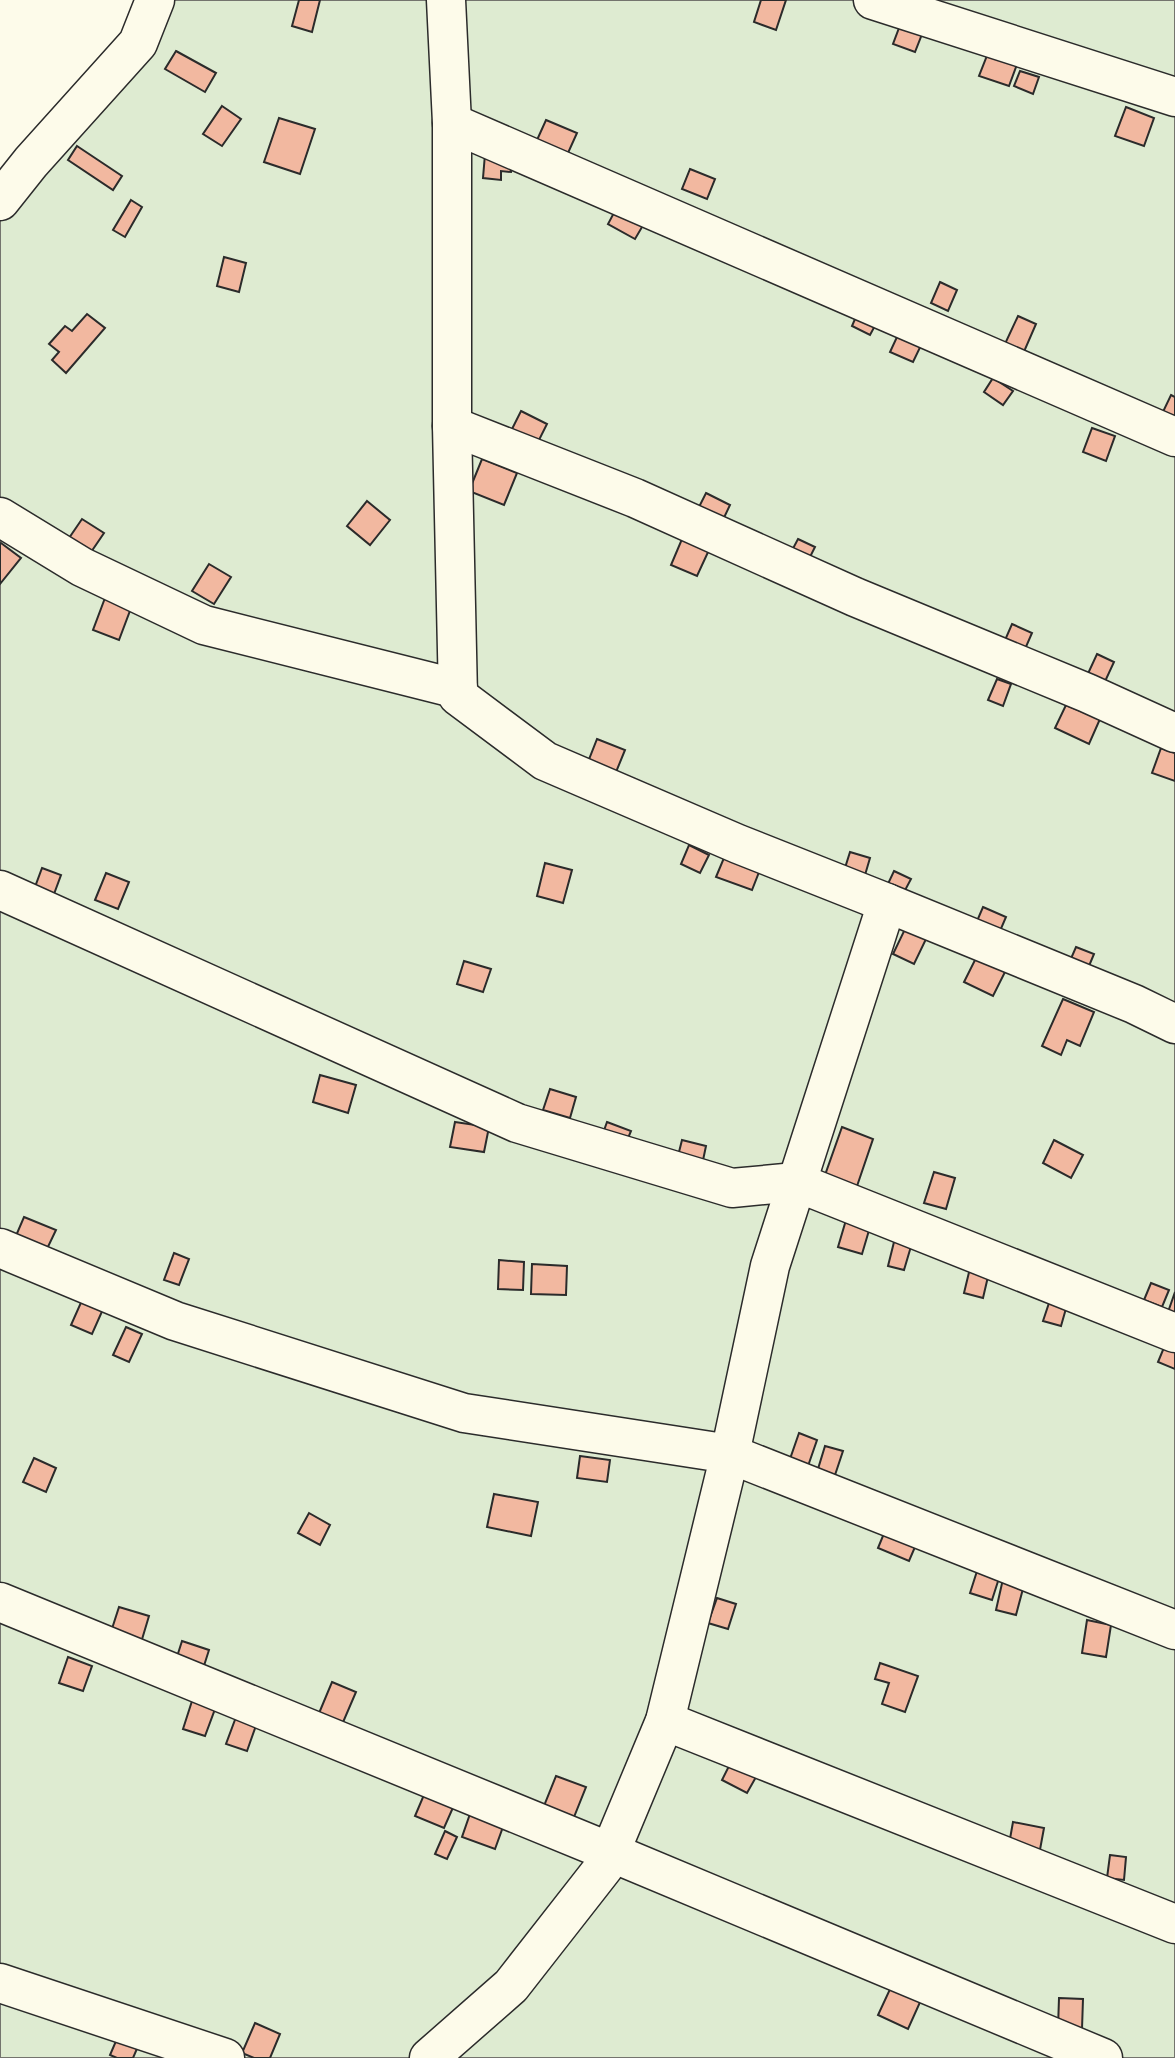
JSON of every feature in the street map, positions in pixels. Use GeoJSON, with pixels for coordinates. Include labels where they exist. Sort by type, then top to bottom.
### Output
{"type":"FeatureCollection","features":[{"type":"Feature","properties":{"kind":"lane"},"geometry":{"type":"LineString","coordinates":[[0,201],[138,43],[155,0]]}},
{"type":"Feature","properties":{"kind":"lane"},"geometry":{"type":"LineString","coordinates":[[446,0],[452,123],[452,426],[458,696],[545,761],[738,844],[1134,1004],[1175,1024]]}},
{"type":"Feature","properties":{"kind":"lane"},"geometry":{"type":"LineString","coordinates":[[873,0],[1175,97]]}},
{"type":"Feature","properties":{"kind":"lane"},"geometry":{"type":"LineString","coordinates":[[452,123],[1175,437]]}},
{"type":"Feature","properties":{"kind":"lane"},"geometry":{"type":"LineString","coordinates":[[452,426],[635,498],[855,597],[1175,733]]}},
{"type":"Feature","properties":{"kind":"lane"},"geometry":{"type":"LineString","coordinates":[[0,517],[82,567],[204,625],[458,689]]}},
{"type":"Feature","properties":{"kind":"lane"},"geometry":{"type":"LineString","coordinates":[[0,890],[517,1123],[732,1188],[796,1182],[1175,1333]]}},
{"type":"Feature","properties":{"kind":"lane"},"geometry":{"type":"LineString","coordinates":[[429,2058],[511,1986],[604,1867],[665,1721],[730,1454],[770,1266],[887,903]]}},
{"type":"Feature","properties":{"kind":"lane"},"geometry":{"type":"LineString","coordinates":[[0,1248],[175,1321],[464,1413],[730,1454],[1175,1630]]}},
{"type":"Feature","properties":{"kind":"lane"},"geometry":{"type":"LineString","coordinates":[[0,1602],[1103,2058]]}},
{"type":"Feature","properties":{"kind":"lane"},"geometry":{"type":"LineString","coordinates":[[665,1721],[1175,1924]]}},
{"type":"Feature","properties":{"kind":"lane"},"geometry":{"type":"LineString","coordinates":[[0,1983],[225,2058]]}},
{"type":"Feature","properties":{"kind":"green space"},"geometry":{"type":"Polygon","coordinates":[[[138,0],[1175,0],[1175,2058],[0,2058],[0,200],[120,76],[138,0]]]}},
{"type":"Feature","properties":{"kind":"building"},"geometry":{"type":"Polygon","coordinates":[[[299,0],[320,0],[312,32],[292,26],[299,0]]]}},
{"type":"Feature","properties":{"kind":"building"},"geometry":{"type":"Polygon","coordinates":[[[761,0],[786,0],[776,30],[754,22],[761,0]]]}},
{"type":"Feature","properties":{"kind":"building"},"geometry":{"type":"Polygon","coordinates":[[[902,20],[924,29],[915,52],[893,44],[902,20]]]}},
{"type":"Feature","properties":{"kind":"building"},"geometry":{"type":"Polygon","coordinates":[[[990,48],[1019,59],[1009,86],[979,76],[990,48]]]}},
{"type":"Feature","properties":{"kind":"building"},"geometry":{"type":"Polygon","coordinates":[[[176,51],[216,73],[205,92],[165,69],[176,51]]]}},
{"type":"Feature","properties":{"kind":"building"},"geometry":{"type":"Polygon","coordinates":[[[1020,71],[1039,77],[1033,94],[1014,86],[1020,71]]]}},
{"type":"Feature","properties":{"kind":"building"},"geometry":{"type":"Polygon","coordinates":[[[222,106],[241,119],[222,146],[203,134],[222,106]]]}},
{"type":"Feature","properties":{"kind":"building"},"geometry":{"type":"Polygon","coordinates":[[[1126,107],[1154,118],[1144,146],[1115,136],[1126,107]]]}},
{"type":"Feature","properties":{"kind":"building"},"geometry":{"type":"Polygon","coordinates":[[[279,118],[315,129],[300,174],[264,162],[279,118]]]}},
{"type":"Feature","properties":{"kind":"building"},"geometry":{"type":"Polygon","coordinates":[[[546,120],[577,133],[568,153],[537,140],[546,120]]]}},
{"type":"Feature","properties":{"kind":"building"},"geometry":{"type":"Polygon","coordinates":[[[77,146],[122,176],[113,190],[68,160],[77,146]]]}},
{"type":"Feature","properties":{"kind":"building"},"geometry":{"type":"Polygon","coordinates":[[[485,154],[512,157],[511,172],[501,171],[501,180],[483,178],[485,154]]]}},
{"type":"Feature","properties":{"kind":"building"},"geometry":{"type":"Polygon","coordinates":[[[690,169],[715,179],[707,199],[682,189],[690,169]]]}},
{"type":"Feature","properties":{"kind":"building"},"geometry":{"type":"Polygon","coordinates":[[[131,200],[142,207],[125,237],[113,230],[131,200]]]}},
{"type":"Feature","properties":{"kind":"building"},"geometry":{"type":"Polygon","coordinates":[[[617,207],[645,222],[635,239],[608,224],[617,207]]]}},
{"type":"Feature","properties":{"kind":"building"},"geometry":{"type":"Polygon","coordinates":[[[224,257],[246,263],[239,292],[217,286],[224,257]]]}},
{"type":"Feature","properties":{"kind":"building"},"geometry":{"type":"Polygon","coordinates":[[[940,282],[957,290],[948,311],[931,303],[940,282]]]}},
{"type":"Feature","properties":{"kind":"building"},"geometry":{"type":"Polygon","coordinates":[[[858,312],[877,322],[870,335],[852,326],[858,312]]]}},
{"type":"Feature","properties":{"kind":"building"},"geometry":{"type":"Polygon","coordinates":[[[87,314],[105,328],[66,373],[52,360],[59,352],[49,344],[65,326],[72,331],[87,314]]]}},
{"type":"Feature","properties":{"kind":"building"},"geometry":{"type":"Polygon","coordinates":[[[1018,316],[1036,324],[1023,354],[1004,346],[1018,316]]]}},
{"type":"Feature","properties":{"kind":"building"},"geometry":{"type":"Polygon","coordinates":[[[903,324],[926,335],[913,362],[890,352],[903,324]]]}},
{"type":"Feature","properties":{"kind":"building"},"geometry":{"type":"Polygon","coordinates":[[[993,378],[1013,391],[1003,405],[984,392],[993,378]]]}},
{"type":"Feature","properties":{"kind":"building"},"geometry":{"type":"Polygon","coordinates":[[[1171,395],[1175,397],[1175,426],[1160,418],[1171,395]]]}},
{"type":"Feature","properties":{"kind":"building"},"geometry":{"type":"Polygon","coordinates":[[[521,411],[547,424],[535,448],[509,435],[521,411]]]}},
{"type":"Feature","properties":{"kind":"building"},"geometry":{"type":"Polygon","coordinates":[[[1092,428],[1115,436],[1106,461],[1083,452],[1092,428]]]}},
{"type":"Feature","properties":{"kind":"building"},"geometry":{"type":"Polygon","coordinates":[[[482,459],[517,473],[504,505],[469,491],[482,459]]]}},
{"type":"Feature","properties":{"kind":"building"},"geometry":{"type":"Polygon","coordinates":[[[706,493],[730,505],[721,524],[696,513],[706,493]]]}},
{"type":"Feature","properties":{"kind":"building"},"geometry":{"type":"Polygon","coordinates":[[[367,501],[390,520],[370,545],[347,526],[367,501]]]}},
{"type":"Feature","properties":{"kind":"building"},"geometry":{"type":"Polygon","coordinates":[[[82,519],[104,533],[87,558],[65,544],[82,519]]]}},
{"type":"Feature","properties":{"kind":"building"},"geometry":{"type":"Polygon","coordinates":[[[682,539],[709,550],[697,576],[671,565],[682,539]]]}},
{"type":"Feature","properties":{"kind":"building"},"geometry":{"type":"Polygon","coordinates":[[[798,539],[815,547],[806,565],[789,556],[798,539]]]}},
{"type":"Feature","properties":{"kind":"building"},"geometry":{"type":"Polygon","coordinates":[[[0,544],[21,558],[0,584],[0,544]]]}},
{"type":"Feature","properties":{"kind":"building"},"geometry":{"type":"Polygon","coordinates":[[[209,564],[231,577],[214,604],[192,591],[209,564]]]}},
{"type":"Feature","properties":{"kind":"building"},"geometry":{"type":"Polygon","coordinates":[[[105,598],[131,608],[119,640],[93,630],[105,598]]]}},
{"type":"Feature","properties":{"kind":"building"},"geometry":{"type":"Polygon","coordinates":[[[1012,624],[1032,633],[1022,656],[1002,647],[1012,624]]]}},
{"type":"Feature","properties":{"kind":"building"},"geometry":{"type":"Polygon","coordinates":[[[1097,654],[1114,662],[1102,688],[1085,680],[1097,654]]]}},
{"type":"Feature","properties":{"kind":"building"},"geometry":{"type":"Polygon","coordinates":[[[997,679],[1011,684],[1003,706],[988,700],[997,679]]]}},
{"type":"Feature","properties":{"kind":"building"},"geometry":{"type":"Polygon","coordinates":[[[1066,705],[1100,719],[1089,744],[1055,728],[1066,705]]]}},
{"type":"Feature","properties":{"kind":"building"},"geometry":{"type":"Polygon","coordinates":[[[597,739],[625,750],[614,777],[586,767],[597,739]]]}},
{"type":"Feature","properties":{"kind":"building"},"geometry":{"type":"Polygon","coordinates":[[[1161,748],[1175,753],[1175,781],[1152,773],[1161,748]]]}},
{"type":"Feature","properties":{"kind":"building"},"geometry":{"type":"Polygon","coordinates":[[[689,845],[709,855],[700,873],[681,864],[689,845]]]}},
{"type":"Feature","properties":{"kind":"building"},"geometry":{"type":"Polygon","coordinates":[[[850,852],[870,858],[865,875],[845,868],[850,852]]]}},
{"type":"Feature","properties":{"kind":"building"},"geometry":{"type":"Polygon","coordinates":[[[726,853],[761,867],[752,890],[716,877],[726,853]]]}},
{"type":"Feature","properties":{"kind":"building"},"geometry":{"type":"Polygon","coordinates":[[[545,863],[572,870],[563,903],[537,896],[545,863]]]}},
{"type":"Feature","properties":{"kind":"building"},"geometry":{"type":"Polygon","coordinates":[[[42,868],[61,875],[54,894],[35,887],[42,868]]]}},
{"type":"Feature","properties":{"kind":"building"},"geometry":{"type":"Polygon","coordinates":[[[894,871],[911,879],[902,896],[886,888],[894,871]]]}},
{"type":"Feature","properties":{"kind":"building"},"geometry":{"type":"Polygon","coordinates":[[[106,873],[129,882],[118,909],[95,900],[106,873]]]}},
{"type":"Feature","properties":{"kind":"building"},"geometry":{"type":"Polygon","coordinates":[[[983,907],[1006,917],[997,938],[974,928],[983,907]]]}},
{"type":"Feature","properties":{"kind":"building"},"geometry":{"type":"Polygon","coordinates":[[[906,927],[927,937],[914,964],[893,954],[906,927]]]}},
{"type":"Feature","properties":{"kind":"building"},"geometry":{"type":"Polygon","coordinates":[[[1076,947],[1094,954],[1084,978],[1066,970],[1076,947]]]}},
{"type":"Feature","properties":{"kind":"building"},"geometry":{"type":"Polygon","coordinates":[[[978,954],[1007,968],[993,996],[964,982],[978,954]]]}},
{"type":"Feature","properties":{"kind":"building"},"geometry":{"type":"Polygon","coordinates":[[[464,961],[491,969],[483,992],[457,984],[464,961]]]}},
{"type":"Feature","properties":{"kind":"building"},"geometry":{"type":"Polygon","coordinates":[[[1063,999],[1094,1012],[1080,1046],[1067,1040],[1061,1055],[1042,1046],[1063,999]]]}},
{"type":"Feature","properties":{"kind":"building"},"geometry":{"type":"Polygon","coordinates":[[[320,1075],[356,1085],[348,1113],[313,1102],[320,1075]]]}},
{"type":"Feature","properties":{"kind":"building"},"geometry":{"type":"Polygon","coordinates":[[[550,1089],[576,1097],[570,1118],[543,1110],[550,1089]]]}},
{"type":"Feature","properties":{"kind":"building"},"geometry":{"type":"Polygon","coordinates":[[[455,1122],[489,1127],[484,1152],[450,1147],[455,1122]]]}},
{"type":"Feature","properties":{"kind":"building"},"geometry":{"type":"Polygon","coordinates":[[[607,1122],[631,1131],[624,1148],[601,1139],[607,1122]]]}},
{"type":"Feature","properties":{"kind":"building"},"geometry":{"type":"Polygon","coordinates":[[[842,1127],[873,1139],[856,1189],[824,1178],[842,1127]]]}},
{"type":"Feature","properties":{"kind":"building"},"geometry":{"type":"Polygon","coordinates":[[[682,1140],[706,1146],[702,1165],[677,1160],[682,1140]]]}},
{"type":"Feature","properties":{"kind":"building"},"geometry":{"type":"Polygon","coordinates":[[[1054,1140],[1083,1155],[1071,1178],[1043,1163],[1054,1140]]]}},
{"type":"Feature","properties":{"kind":"building"},"geometry":{"type":"Polygon","coordinates":[[[934,1172],[955,1178],[946,1209],[924,1203],[934,1172]]]}},
{"type":"Feature","properties":{"kind":"building"},"geometry":{"type":"Polygon","coordinates":[[[24,1217],[56,1230],[46,1251],[15,1238],[24,1217]]]}},
{"type":"Feature","properties":{"kind":"building"},"geometry":{"type":"Polygon","coordinates":[[[846,1220],[870,1227],[862,1254],[838,1247],[846,1220]]]}},
{"type":"Feature","properties":{"kind":"building"},"geometry":{"type":"Polygon","coordinates":[[[895,1238],[912,1243],[904,1270],[888,1266],[895,1238]]]}},
{"type":"Feature","properties":{"kind":"building"},"geometry":{"type":"Polygon","coordinates":[[[174,1253],[189,1259],[179,1285],[164,1280],[174,1253]]]}},
{"type":"Feature","properties":{"kind":"building"},"geometry":{"type":"Polygon","coordinates":[[[499,1260],[524,1262],[523,1290],[498,1289],[499,1260]]]}},
{"type":"Feature","properties":{"kind":"building"},"geometry":{"type":"Polygon","coordinates":[[[532,1264],[567,1266],[566,1295],[531,1294],[532,1264]]]}},
{"type":"Feature","properties":{"kind":"building"},"geometry":{"type":"Polygon","coordinates":[[[971,1264],[990,1268],[983,1298],[964,1293],[971,1264]]]}},
{"type":"Feature","properties":{"kind":"building"},"geometry":{"type":"Polygon","coordinates":[[[1151,1283],[1169,1290],[1162,1307],[1144,1300],[1151,1283]]]}},
{"type":"Feature","properties":{"kind":"building"},"geometry":{"type":"Polygon","coordinates":[[[1175,1292],[1175,1318],[1167,1315],[1175,1292]]]}},
{"type":"Feature","properties":{"kind":"building"},"geometry":{"type":"Polygon","coordinates":[[[83,1298],[104,1307],[92,1334],[71,1325],[83,1298]]]}},
{"type":"Feature","properties":{"kind":"building"},"geometry":{"type":"Polygon","coordinates":[[[1050,1300],[1067,1305],[1061,1326],[1043,1321],[1050,1300]]]}},
{"type":"Feature","properties":{"kind":"building"},"geometry":{"type":"Polygon","coordinates":[[[126,1327],[142,1334],[129,1362],[113,1355],[126,1327]]]}},
{"type":"Feature","properties":{"kind":"building"},"geometry":{"type":"Polygon","coordinates":[[[1165,1345],[1175,1349],[1175,1369],[1158,1362],[1165,1345]]]}},
{"type":"Feature","properties":{"kind":"building"},"geometry":{"type":"Polygon","coordinates":[[[799,1433],[817,1440],[808,1466],[790,1459],[799,1433]]]}},
{"type":"Feature","properties":{"kind":"building"},"geometry":{"type":"Polygon","coordinates":[[[825,1446],[843,1451],[835,1475],[818,1469],[825,1446]]]}},
{"type":"Feature","properties":{"kind":"building"},"geometry":{"type":"Polygon","coordinates":[[[580,1456],[610,1460],[607,1482],[577,1478],[580,1456]]]}},
{"type":"Feature","properties":{"kind":"building"},"geometry":{"type":"Polygon","coordinates":[[[34,1458],[56,1468],[46,1492],[23,1482],[34,1458]]]}},
{"type":"Feature","properties":{"kind":"building"},"geometry":{"type":"Polygon","coordinates":[[[494,1494],[538,1502],[531,1536],[487,1527],[494,1494]]]}},
{"type":"Feature","properties":{"kind":"building"},"geometry":{"type":"Polygon","coordinates":[[[309,1513],[330,1525],[320,1545],[298,1533],[309,1513]]]}},
{"type":"Feature","properties":{"kind":"building"},"geometry":{"type":"Polygon","coordinates":[[[887,1526],[918,1540],[909,1561],[878,1548],[887,1526]]]}},
{"type":"Feature","properties":{"kind":"building"},"geometry":{"type":"Polygon","coordinates":[[[978,1568],[1000,1575],[992,1600],[970,1593],[978,1568]]]}},
{"type":"Feature","properties":{"kind":"building"},"geometry":{"type":"Polygon","coordinates":[[[1003,1579],[1024,1585],[1016,1615],[996,1610],[1003,1579]]]}},
{"type":"Feature","properties":{"kind":"building"},"geometry":{"type":"Polygon","coordinates":[[[717,1598],[736,1604],[728,1629],[708,1623],[717,1598]]]}},
{"type":"Feature","properties":{"kind":"building"},"geometry":{"type":"Polygon","coordinates":[[[119,1607],[149,1616],[140,1646],[109,1638],[119,1607]]]}},
{"type":"Feature","properties":{"kind":"building"},"geometry":{"type":"Polygon","coordinates":[[[1087,1620],[1111,1625],[1106,1657],[1082,1653],[1087,1620]]]}},
{"type":"Feature","properties":{"kind":"building"},"geometry":{"type":"Polygon","coordinates":[[[182,1641],[209,1650],[202,1672],[175,1663],[182,1641]]]}},
{"type":"Feature","properties":{"kind":"building"},"geometry":{"type":"Polygon","coordinates":[[[68,1657],[92,1666],[83,1691],[59,1683],[68,1657]]]}},
{"type":"Feature","properties":{"kind":"building"},"geometry":{"type":"Polygon","coordinates":[[[880,1663],[918,1676],[905,1712],[882,1704],[889,1683],[875,1679],[880,1663]]]}},
{"type":"Feature","properties":{"kind":"building"},"geometry":{"type":"Polygon","coordinates":[[[332,1682],[356,1692],[341,1727],[317,1718],[332,1682]]]}},
{"type":"Feature","properties":{"kind":"building"},"geometry":{"type":"Polygon","coordinates":[[[192,1701],[215,1709],[205,1736],[183,1729],[192,1701]]]}},
{"type":"Feature","properties":{"kind":"building"},"geometry":{"type":"Polygon","coordinates":[[[239,1709],[259,1717],[247,1751],[226,1744],[239,1709]]]}},
{"type":"Feature","properties":{"kind":"building"},"geometry":{"type":"Polygon","coordinates":[[[730,1764],[756,1777],[747,1793],[722,1780],[730,1764]]]}},
{"type":"Feature","properties":{"kind":"building"},"geometry":{"type":"Polygon","coordinates":[[[556,1776],[586,1787],[574,1817],[544,1806],[556,1776]]]}},
{"type":"Feature","properties":{"kind":"building"},"geometry":{"type":"Polygon","coordinates":[[[426,1790],[455,1803],[444,1828],[415,1816],[426,1790]]]}},
{"type":"Feature","properties":{"kind":"building"},"geometry":{"type":"Polygon","coordinates":[[[471,1811],[504,1824],[495,1849],[462,1837],[471,1811]]]}},
{"type":"Feature","properties":{"kind":"building"},"geometry":{"type":"Polygon","coordinates":[[[1013,1822],[1044,1828],[1039,1855],[1008,1850],[1013,1822]]]}},
{"type":"Feature","properties":{"kind":"building"},"geometry":{"type":"Polygon","coordinates":[[[445,1831],[457,1837],[447,1859],[435,1854],[445,1831]]]}},
{"type":"Feature","properties":{"kind":"building"},"geometry":{"type":"Polygon","coordinates":[[[1110,1855],[1126,1857],[1124,1880],[1107,1878],[1110,1855]]]}},
{"type":"Feature","properties":{"kind":"building"},"geometry":{"type":"Polygon","coordinates":[[[891,1987],[921,2000],[908,2029],[878,2015],[891,1987]]]}},
{"type":"Feature","properties":{"kind":"building"},"geometry":{"type":"Polygon","coordinates":[[[1059,1998],[1083,1999],[1082,2029],[1058,2028],[1059,1998]]]}},
{"type":"Feature","properties":{"kind":"building"},"geometry":{"type":"Polygon","coordinates":[[[255,2023],[280,2034],[270,2058],[254,2058],[242,2053],[255,2023]]]}},
{"type":"Feature","properties":{"kind":"building"},"geometry":{"type":"Polygon","coordinates":[[[119,2034],[139,2044],[133,2058],[110,2055],[119,2034]]]}}]}
